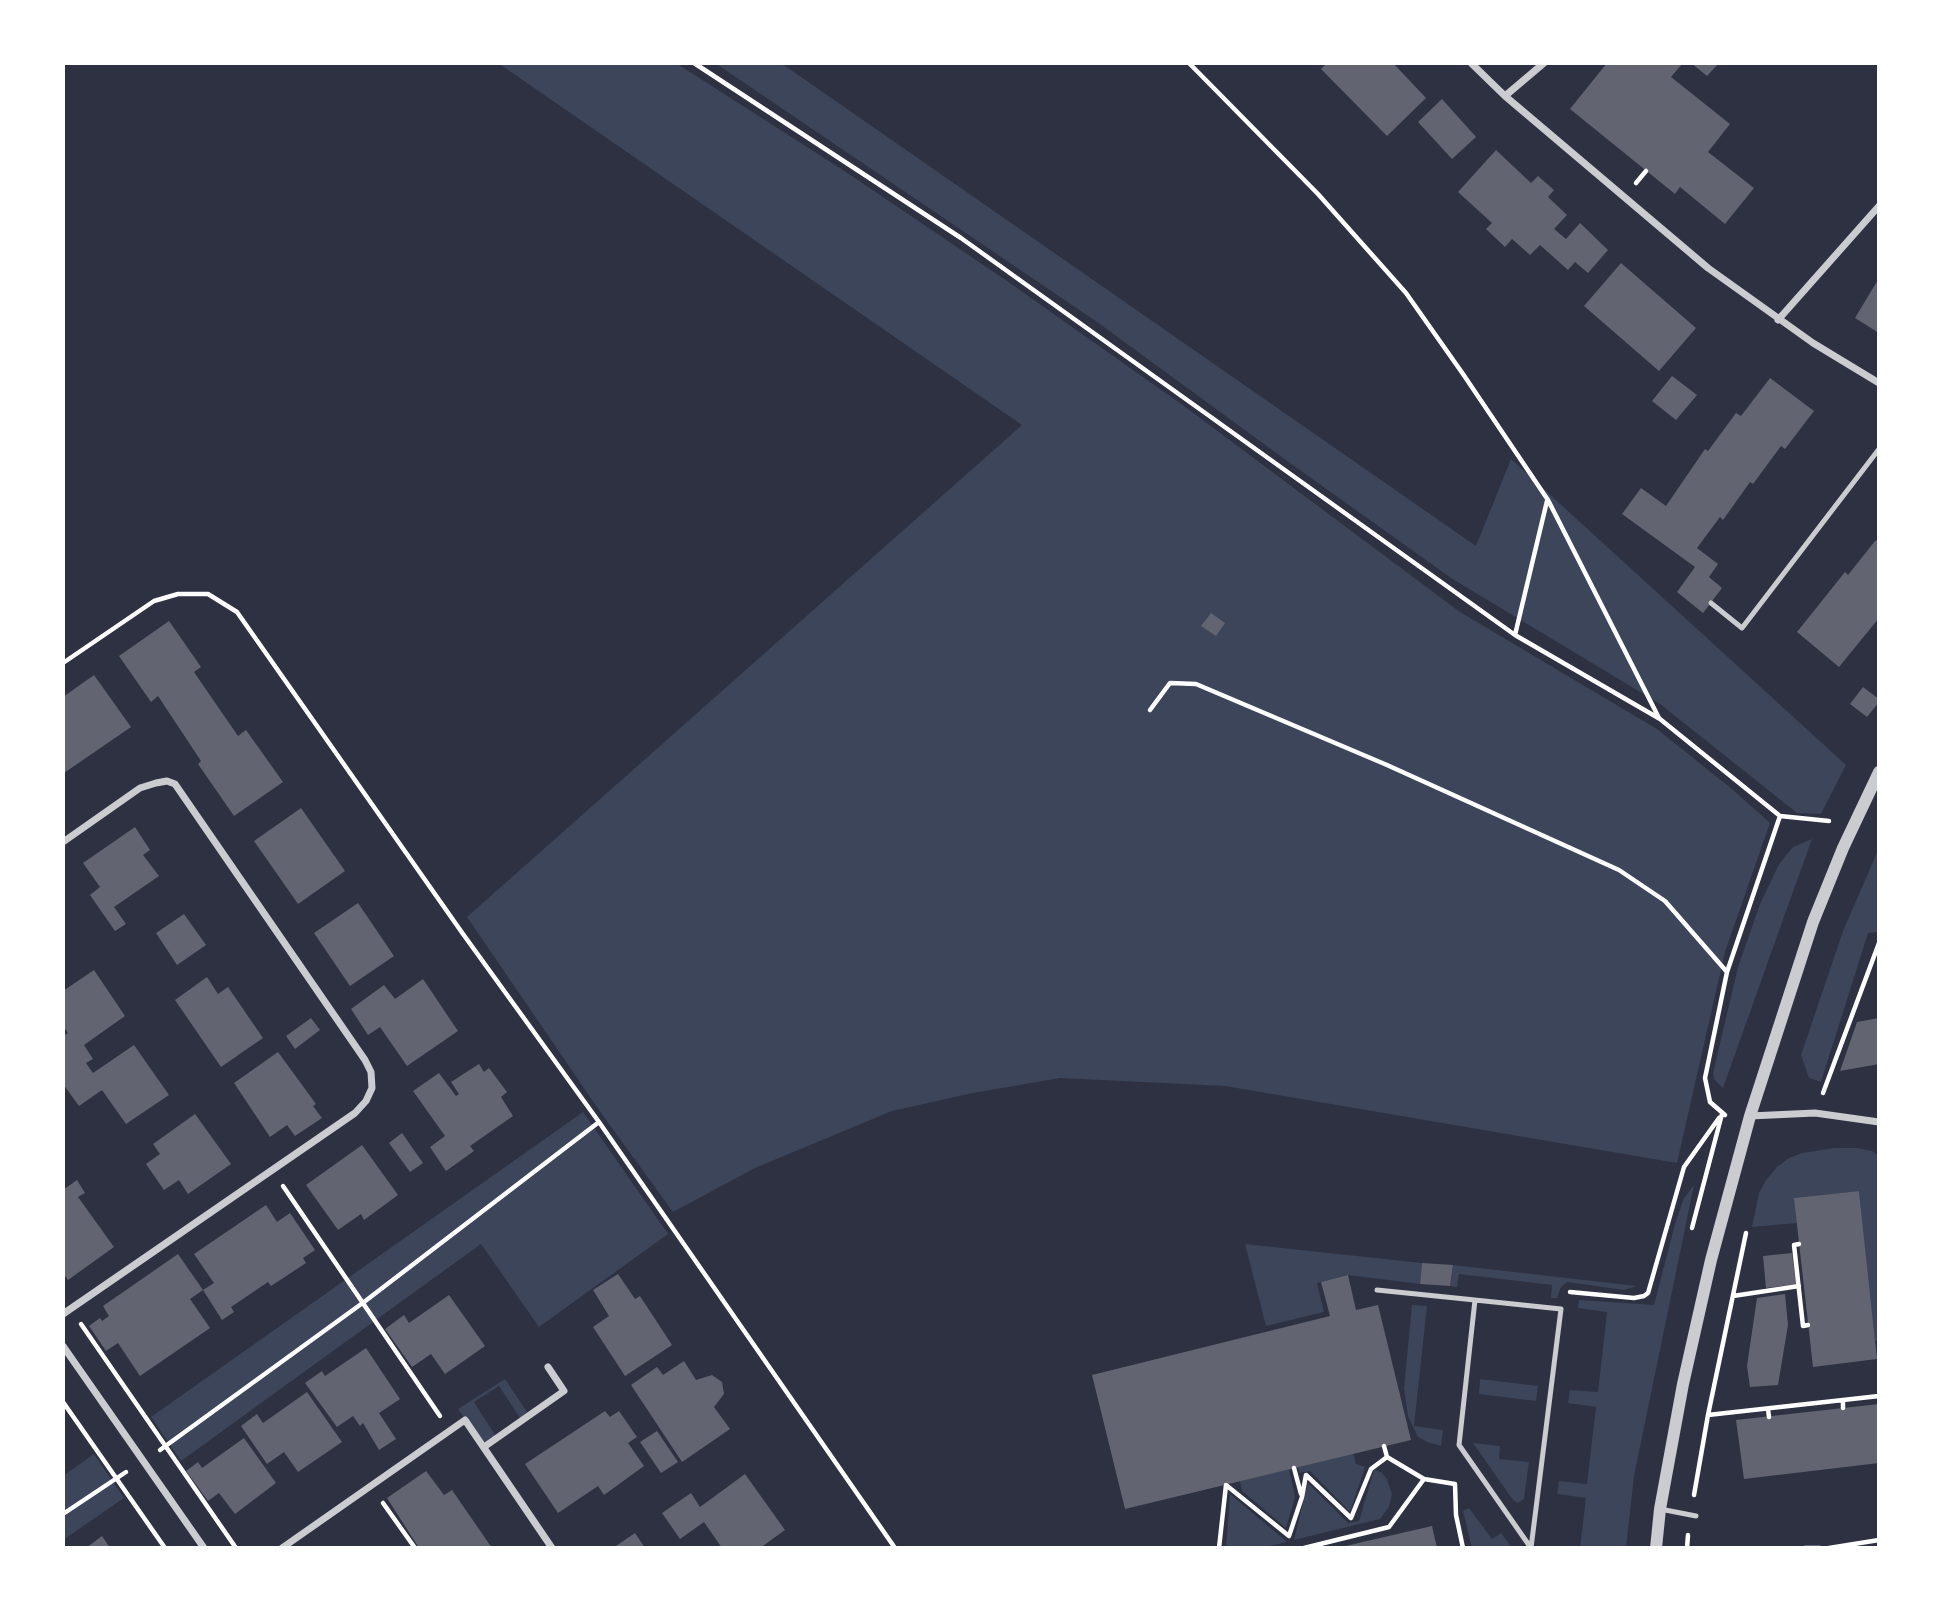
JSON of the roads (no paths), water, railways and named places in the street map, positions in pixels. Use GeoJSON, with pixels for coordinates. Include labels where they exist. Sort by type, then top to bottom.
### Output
{"type":"FeatureCollection","features":[{"type":"Feature","properties":{"kind":"street"},"geometry":{"type":"LineString","coordinates":[[1471,63],[1505,96],[1708,268],[1778,320],[1879,383]]}},
{"type":"Feature","properties":{"kind":"street"},"geometry":{"type":"LineString","coordinates":[[1505,96],[1544,63]]}},
{"type":"Feature","properties":{"kind":"street"},"geometry":{"type":"LineString","coordinates":[[1778,320],[1879,206]]}},
{"type":"Feature","properties":{"kind":"street"},"geometry":{"type":"LineString","coordinates":[[1656,1548],[1660,1509],[1682,1384],[1711,1260],[1750,1116],[1813,922],[1875,777]]}},
{"type":"Feature","properties":{"kind":"street"},"geometry":{"type":"LineString","coordinates":[[63,842],[140,789],[167,781],[175,784],[365,1060],[371,1072],[372,1088],[366,1101],[355,1113],[63,1314]]}},
{"type":"Feature","properties":{"kind":"street"},"geometry":{"type":"LineString","coordinates":[[1750,1116],[1815,1114],[1879,1122]]}},
{"type":"Feature","properties":{"kind":"street"},"geometry":{"type":"LineString","coordinates":[[63,1346],[204,1548]]}},
{"type":"Feature","properties":{"kind":"street"},"geometry":{"type":"LineString","coordinates":[[484,1447],[564,1391],[548,1367]]}},
{"type":"Feature","properties":{"kind":"street"},"geometry":{"type":"LineString","coordinates":[[282,1548],[465,1420],[552,1548]]}},
{"type":"Feature","properties":{"kind":"lane"},"geometry":{"type":"LineString","coordinates":[[1711,603],[1742,628],[1879,449]]}},
{"type":"Feature","properties":{"kind":"lane"},"geometry":{"type":"LineString","coordinates":[[1377,1290],[1561,1309],[1531,1548]]}},
{"type":"Feature","properties":{"kind":"lane"},"geometry":{"type":"LineString","coordinates":[[1475,1300],[1459,1445],[1531,1548]]}},
{"type":"Feature","properties":{"kind":"lane"},"geometry":{"type":"LineString","coordinates":[[1660,1509],[1693,1515]]}}]}
